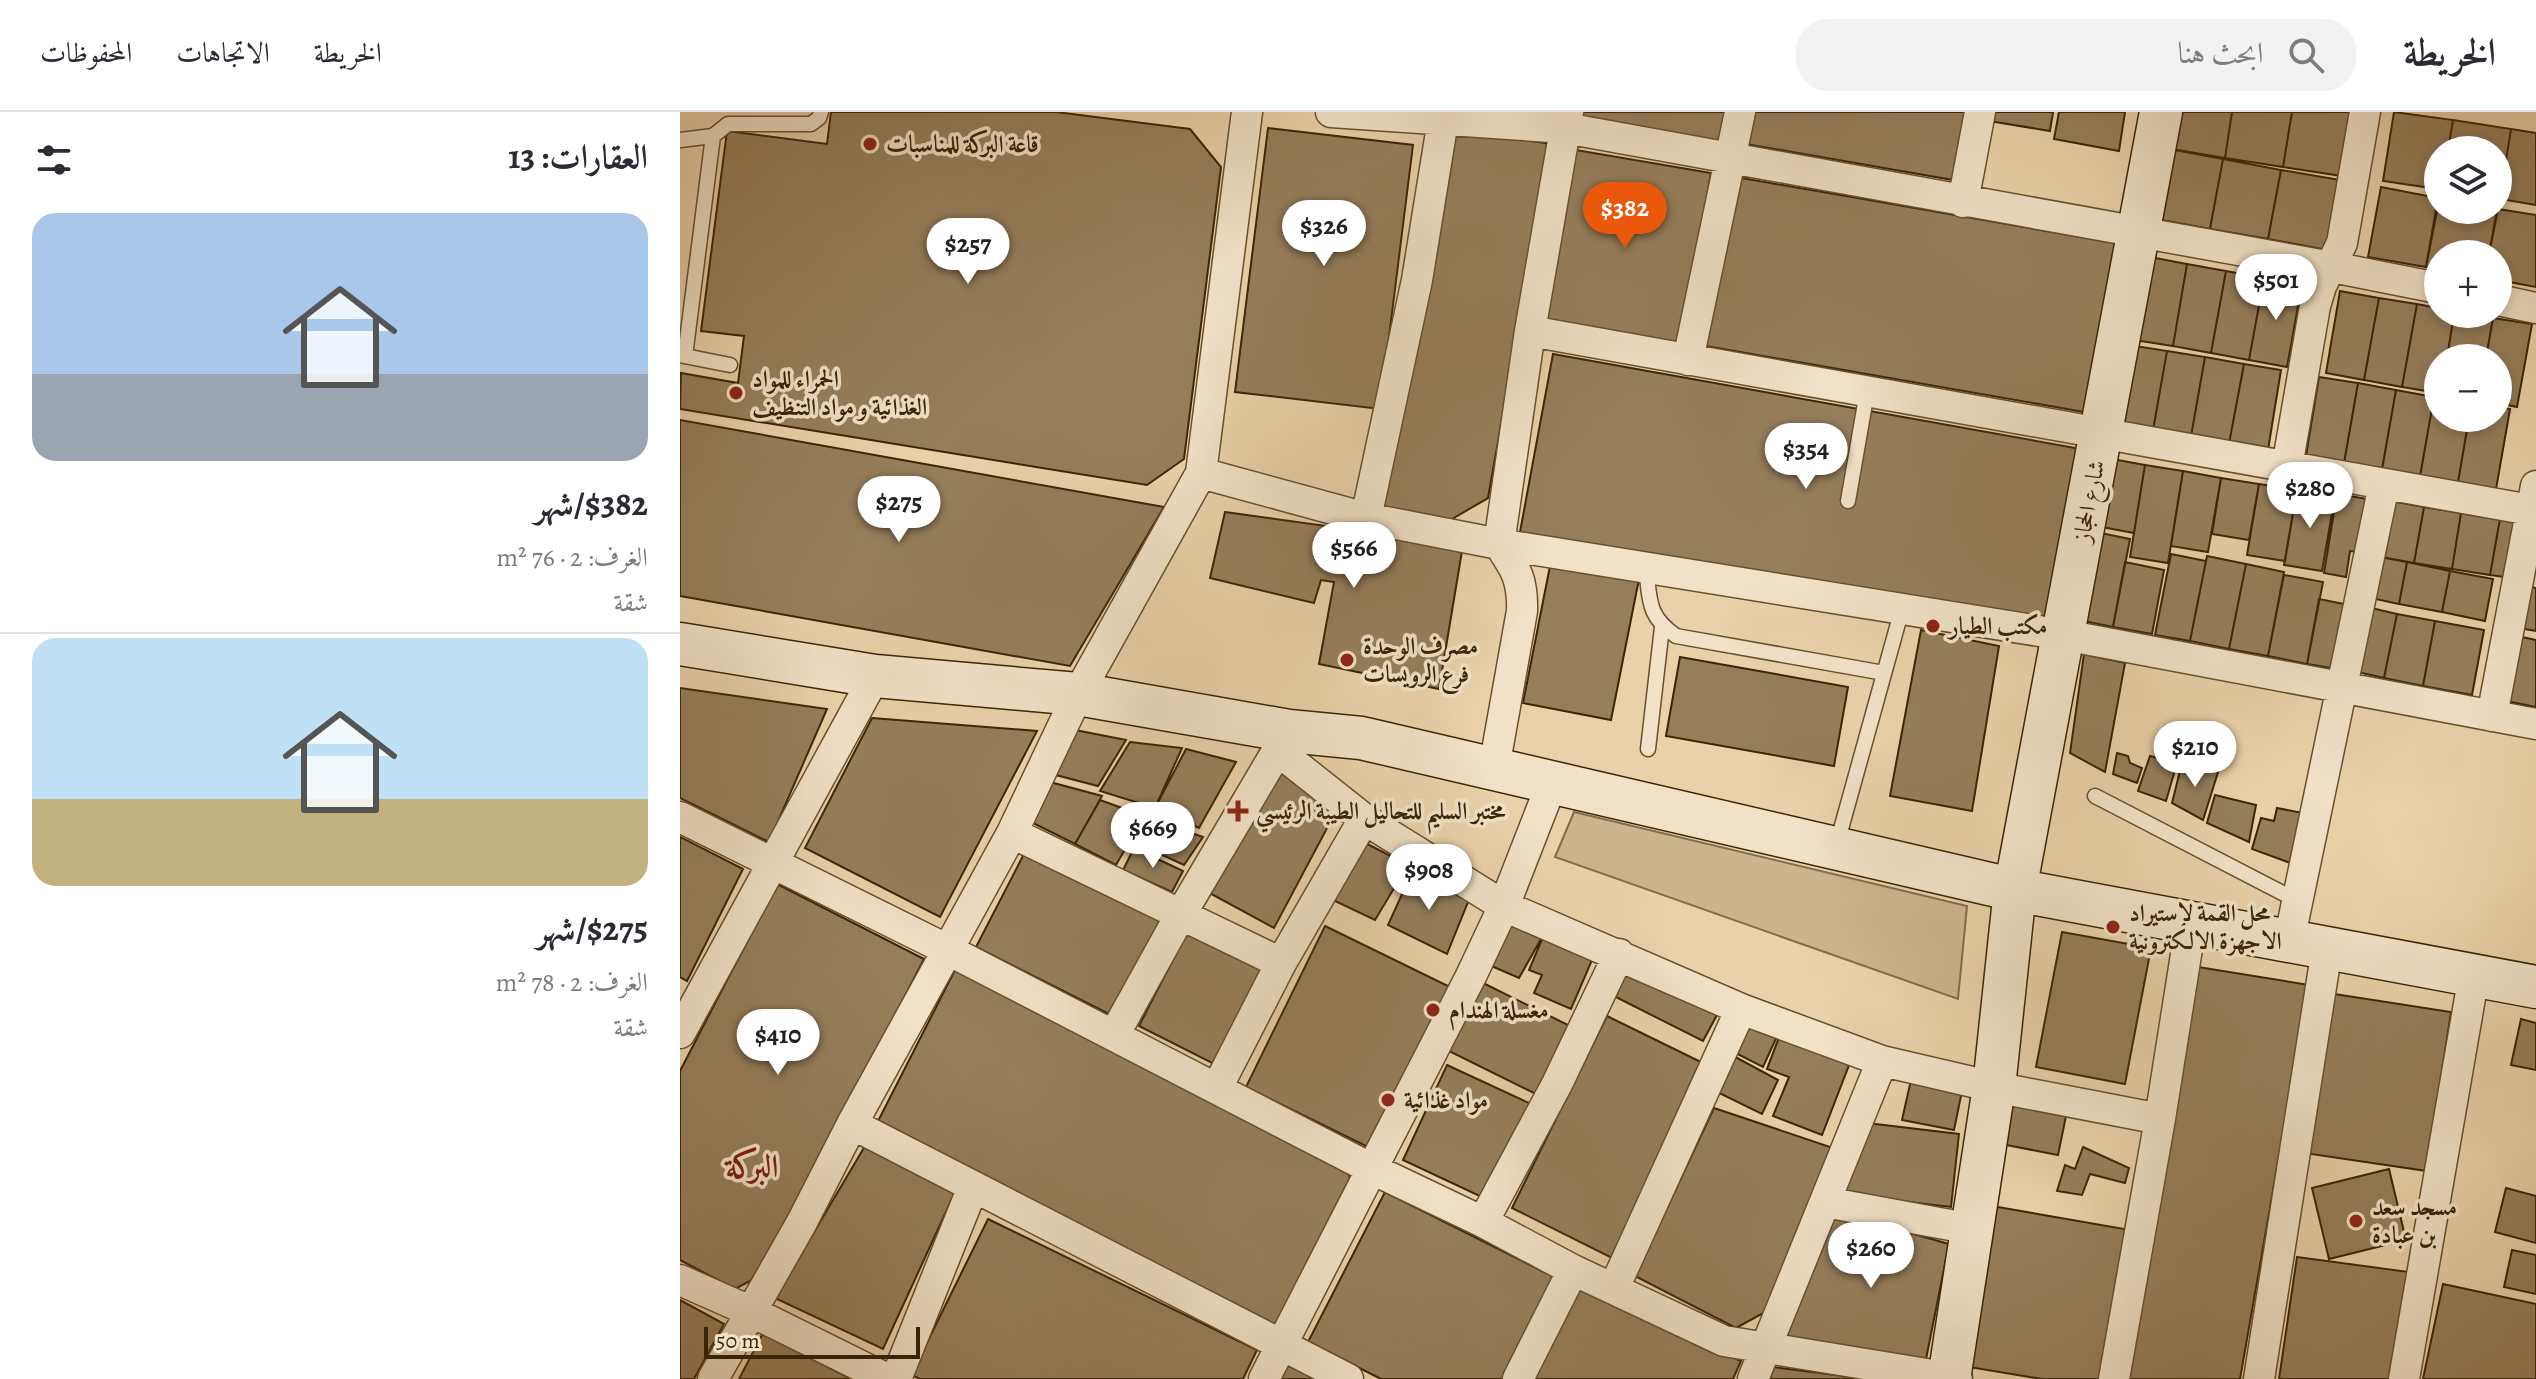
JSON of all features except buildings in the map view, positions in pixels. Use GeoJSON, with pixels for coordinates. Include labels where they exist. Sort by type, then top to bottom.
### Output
{"type":"FeatureCollection","features":[{"type":"Feature","properties":{"kind":"street"},"geometry":{"type":"LineString","coordinates":[[713,1379],[1012,833],[1078,694],[1201,473],[1247,112]]}},
{"type":"Feature","properties":{"kind":"street"},"geometry":{"type":"LineString","coordinates":[[1331,112],[1443,120],[1566,120],[1730,158],[2424,285]]}},
{"type":"Feature","properties":{"kind":"street"},"geometry":{"type":"LineString","coordinates":[[1688,360],[1740,112]]}},
{"type":"Feature","properties":{"kind":"street"},"geometry":{"type":"LineString","coordinates":[[1963,202],[1980,112]]}},
{"type":"Feature","properties":{"kind":"street","name":"شارع الحجاز"},"geometry":{"type":"LineString","coordinates":[[1952,1379],[1994,1087],[2015,890],[2161,112]]}},
{"type":"Feature","properties":{"kind":"street"},"geometry":{"type":"LineString","coordinates":[[2287,467],[2315,306],[2345,230],[2365,112]]}},
{"type":"Feature","properties":{"kind":"street"},"geometry":{"type":"LineString","coordinates":[[1366,518],[1417,280],[1443,120]]}},
{"type":"Feature","properties":{"kind":"street"},"geometry":{"type":"LineString","coordinates":[[1494,768],[1522,611],[1523,587],[1499,544],[1530,331],[1566,120]]}},
{"type":"Feature","properties":{"kind":"street"},"geometry":{"type":"LineString","coordinates":[[2512,303],[2536,308]]}},
{"type":"Feature","properties":{"kind":"street"},"geometry":{"type":"LineString","coordinates":[[1530,331],[2384,485],[2535,503],[2492,716]]}},
{"type":"Feature","properties":{"kind":"street"},"geometry":{"type":"LineString","coordinates":[[1201,473],[1366,518],[1499,544],[2064,635],[2536,724]]}},
{"type":"Feature","properties":{"kind":"street"},"geometry":{"type":"LineString","coordinates":[[2259,1379],[2308,945],[2296,900],[2384,485]]}},
{"type":"Feature","properties":{"kind":"street"},"geometry":{"type":"LineString","coordinates":[[680,644],[875,676],[1078,694],[1283,740],[1361,738],[2015,890],[2536,987]]}},
{"type":"Feature","properties":{"kind":"street"},"geometry":{"type":"LineString","coordinates":[[680,1033],[690,994],[771,863],[875,676]]}},
{"type":"Feature","properties":{"kind":"street"},"geometry":{"type":"LineString","coordinates":[[1283,740],[1364,819],[1504,906],[1741,1009],[1882,1061],[1994,1087],[2160,1119]]}},
{"type":"Feature","properties":{"kind":"street"},"geometry":{"type":"LineString","coordinates":[[1114,1035],[1283,740]]}},
{"type":"Feature","properties":{"kind":"street"},"geometry":{"type":"LineString","coordinates":[[1264,1379],[1504,906],[1552,783]]}},
{"type":"Feature","properties":{"kind":"street"},"geometry":{"type":"LineString","coordinates":[[680,817],[948,950],[1573,1270],[1724,1341],[1952,1379]]}},
{"type":"Feature","properties":{"kind":"street"},"geometry":{"type":"LineString","coordinates":[[1217,1088],[1281,963],[1364,819]]}},
{"type":"Feature","properties":{"kind":"street"},"geometry":{"type":"LineString","coordinates":[[1012,833],[1281,963]]}},
{"type":"Feature","properties":{"kind":"street"},"geometry":{"type":"LineString","coordinates":[[2114,1379],[2191,923]]}},
{"type":"Feature","properties":{"kind":"street"},"geometry":{"type":"LineString","coordinates":[[1483,1222],[1557,1084],[1619,954]]}},
{"type":"Feature","properties":{"kind":"street"},"geometry":{"type":"LineString","coordinates":[[2404,1379],[2474,975]]}},
{"type":"Feature","properties":{"kind":"street"},"geometry":{"type":"LineString","coordinates":[[1614,1288],[1741,1009]]}},
{"type":"Feature","properties":{"kind":"street"},"geometry":{"type":"LineString","coordinates":[[1753,1379],[1882,1061]]}},
{"type":"Feature","properties":{"kind":"street"},"geometry":{"type":"LineString","coordinates":[[852,1124],[1348,1379]]}},
{"type":"Feature","properties":{"kind":"street"},"geometry":{"type":"LineString","coordinates":[[896,1379],[973,1187]]}},
{"type":"Feature","properties":{"kind":"street"},"geometry":{"type":"LineString","coordinates":[[1825,1202],[1972,1229]]}},
{"type":"Feature","properties":{"kind":"street"},"geometry":{"type":"LineString","coordinates":[[1518,1379],[1573,1270]]}},
{"type":"Feature","properties":{"kind":"street"},"geometry":{"type":"LineString","coordinates":[[680,1280],[887,1379]]}},
{"type":"Feature","properties":{"kind":"lane"},"geometry":{"type":"LineString","coordinates":[[680,140],[713,136],[728,124],[811,124],[821,112]]}},
{"type":"Feature","properties":{"kind":"lane"},"geometry":{"type":"LineString","coordinates":[[713,136],[682,356],[730,365]]}},
{"type":"Feature","properties":{"kind":"lane"},"geometry":{"type":"LineString","coordinates":[[1848,501],[1867,392]]}},
{"type":"Feature","properties":{"kind":"lane"},"geometry":{"type":"LineString","coordinates":[[1646,568],[1651,612],[1662,627],[1676,636],[1884,673]]}},
{"type":"Feature","properties":{"kind":"lane"},"geometry":{"type":"LineString","coordinates":[[1836,847],[1902,609]]}},
{"type":"Feature","properties":{"kind":"lane"},"geometry":{"type":"LineString","coordinates":[[1648,749],[1662,627]]}},
{"type":"Feature","properties":{"kind":"lane"},"geometry":{"type":"LineString","coordinates":[[2095,796],[2296,900]]}},
{"type":"Feature","properties":{"kind":"shaded area"},"geometry":{"type":"Polygon","coordinates":[[[1574,812],[1967,906],[1958,999],[1555,857],[1574,812]]]}},
{"type":"Feature","properties":{"kind":"place","name":"قاعة البركة للمناسبات"},"geometry":{"type":"Point","coordinates":[870,144]}},
{"type":"Feature","properties":{"kind":"place","name":"الحمراء للمواد الغذائية و مواد التنظيف"},"geometry":{"type":"Point","coordinates":[736,393]}},
{"type":"Feature","properties":{"kind":"place","name":"مكتب الطيار"},"geometry":{"type":"Point","coordinates":[1933,626]}},
{"type":"Feature","properties":{"kind":"place","name":"مصرف الوحدة فرع الرويسات"},"geometry":{"type":"Point","coordinates":[1347,660]}},
{"type":"Feature","properties":{"kind":"place","name":"مختبر السليم للتحاليل الطيبة الرئيسي"},"geometry":{"type":"Point","coordinates":[1238,811]}},
{"type":"Feature","properties":{"kind":"place","name":"محل القمة لإستيراد الاجهزة الالكترونية"},"geometry":{"type":"Point","coordinates":[2113,927]}},
{"type":"Feature","properties":{"kind":"place","name":"مغسلة الهندام"},"geometry":{"type":"Point","coordinates":[1433,1010]}},
{"type":"Feature","properties":{"kind":"place","name":"مواد غذائية"},"geometry":{"type":"Point","coordinates":[1388,1100]}},
{"type":"Feature","properties":{"kind":"place","name":"مسجد سعد بن عبادة"},"geometry":{"type":"Point","coordinates":[2356,1221]}},
{"type":"Feature","properties":{"kind":"district","name":"البركة"},"geometry":{"type":"Point","coordinates":[752,1166]}}]}
